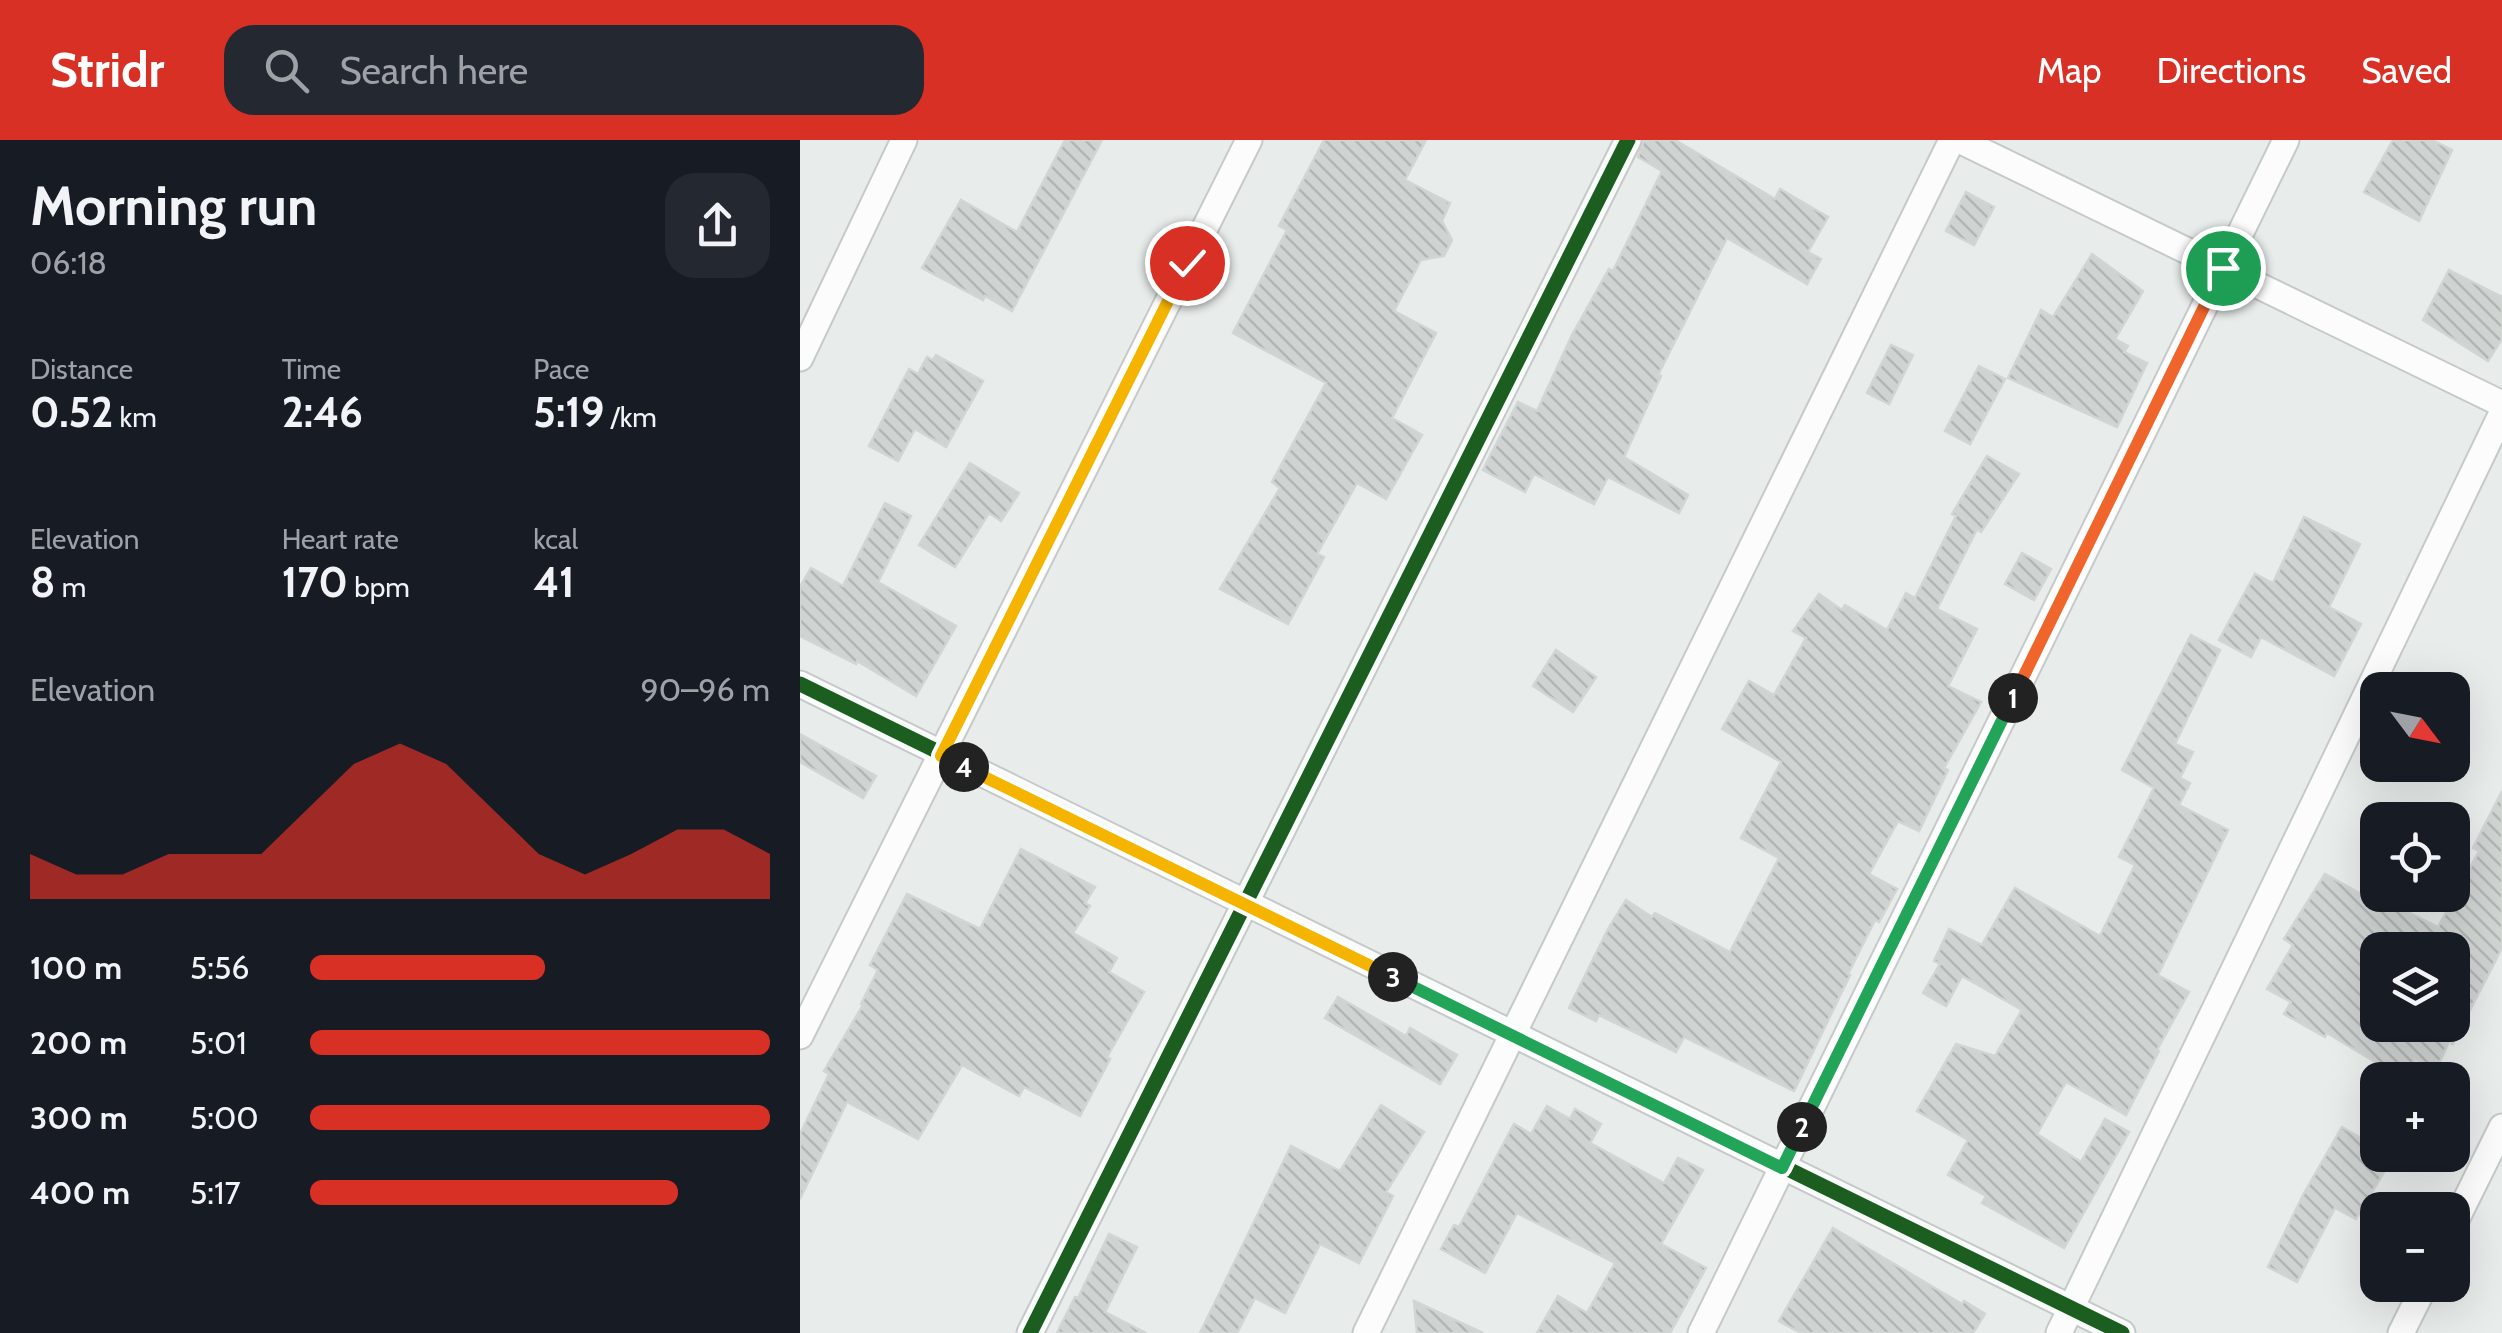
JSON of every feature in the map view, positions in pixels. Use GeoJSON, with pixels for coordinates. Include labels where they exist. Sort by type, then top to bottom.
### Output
{"type":"FeatureCollection","features":[{"type":"Feature","properties":{"kind":"street"},"geometry":{"type":"LineString","coordinates":[[800,358],[904,140]]}},
{"type":"Feature","properties":{"kind":"street"},"geometry":{"type":"LineString","coordinates":[[800,1036],[1249,140]]}},
{"type":"Feature","properties":{"kind":"street"},"geometry":{"type":"LineString","coordinates":[[1030,1333],[1628,140]]}},
{"type":"Feature","properties":{"kind":"street"},"geometry":{"type":"LineString","coordinates":[[1366,1333],[1956,140],[2502,404]]}},
{"type":"Feature","properties":{"kind":"street"},"geometry":{"type":"LineString","coordinates":[[1701,1333],[2286,140]]}},
{"type":"Feature","properties":{"kind":"street"},"geometry":{"type":"LineString","coordinates":[[2060,1333],[2502,412]]}},
{"type":"Feature","properties":{"kind":"street"},"geometry":{"type":"LineString","coordinates":[[800,684],[2122,1333]]}},
{"type":"Feature","properties":{"kind":"street"},"geometry":{"type":"LineString","coordinates":[[2470,1192],[2502,1128]]}},
{"type":"Feature","properties":{"kind":"street"},"geometry":{"type":"LineString","coordinates":[[2401,1333],[2416,1302]]}},
{"type":"Feature","properties":{"kind":"building"},"geometry":{"type":"Polygon","coordinates":[[[1065,140],[1102,140],[1012,311],[922,268],[961,200],[1017,232],[1065,140]]]}},
{"type":"Feature","properties":{"kind":"building"},"geometry":{"type":"Polygon","coordinates":[[[1324,140],[1426,140],[1405,180],[1450,203],[1442,221],[1452,240],[1444,256],[1421,260],[1394,311],[1436,333],[1392,418],[1422,435],[1386,499],[1357,483],[1317,554],[1324,557],[1288,624],[1220,589],[1280,488],[1272,482],[1326,383],[1233,333],[1287,230],[1279,226],[1324,140]]]}},
{"type":"Feature","properties":{"kind":"building"},"geometry":{"type":"Polygon","coordinates":[[[1644,140],[1675,140],[1775,199],[1780,189],[1828,217],[1808,252],[1821,259],[1807,284],[1727,238],[1658,375],[1661,376],[1624,457],[1688,495],[1679,513],[1608,477],[1594,504],[1534,474],[1525,492],[1483,470],[1518,402],[1537,411],[1572,335],[1609,269],[1613,271],[1662,171],[1638,157],[1644,140]]]}},
{"type":"Feature","properties":{"kind":"building"},"geometry":{"type":"Polygon","coordinates":[[[2393,140],[2432,140],[2452,150],[2419,221],[2364,192],[2393,140]]]}},
{"type":"Feature","properties":{"kind":"building"},"geometry":{"type":"Polygon","coordinates":[[[1966,192],[1994,207],[1974,245],[1946,231],[1966,192]]]}},
{"type":"Feature","properties":{"kind":"building"},"geometry":{"type":"Polygon","coordinates":[[[2092,254],[2143,291],[2115,339],[2128,346],[2124,352],[2147,363],[2117,427],[2008,378],[2041,310],[2053,317],[2092,254]]]}},
{"type":"Feature","properties":{"kind":"building"},"geometry":{"type":"Polygon","coordinates":[[[2449,270],[2502,297],[2502,339],[2488,361],[2423,320],[2449,270]]]}},
{"type":"Feature","properties":{"kind":"building"},"geometry":{"type":"Polygon","coordinates":[[[1891,345],[1913,355],[1889,404],[1867,393],[1891,345]]]}},
{"type":"Feature","properties":{"kind":"building"},"geometry":{"type":"Polygon","coordinates":[[[936,355],[983,381],[946,447],[915,429],[898,461],[869,446],[909,369],[918,374],[927,357],[933,360],[936,355]]]}},
{"type":"Feature","properties":{"kind":"building"},"geometry":{"type":"Polygon","coordinates":[[[1979,366],[2005,379],[1970,444],[1945,431],[1979,366]]]}},
{"type":"Feature","properties":{"kind":"building"},"geometry":{"type":"Polygon","coordinates":[[[1987,456],[2019,474],[1981,532],[1977,529],[1937,609],[1977,629],[1948,686],[1981,702],[1944,768],[1948,770],[1919,831],[1898,821],[1869,874],[1897,889],[1879,922],[1875,920],[1794,1091],[1684,1037],[1676,1052],[1599,1015],[1596,1021],[1569,1008],[1626,900],[1652,917],[1655,913],[1730,952],[1779,858],[1741,838],[1781,762],[1722,729],[1749,681],[1774,695],[1806,638],[1793,631],[1819,594],[1842,610],[1845,605],[1887,630],[1906,593],[1915,598],[1956,516],[1952,514],[1987,456]]]}},
{"type":"Feature","properties":{"kind":"building"},"geometry":{"type":"Polygon","coordinates":[[[970,463],[1019,493],[1001,521],[989,513],[955,567],[919,545],[970,463]]]}},
{"type":"Feature","properties":{"kind":"building"},"geometry":{"type":"Polygon","coordinates":[[[885,503],[911,516],[878,582],[956,626],[916,696],[857,661],[856,664],[800,636],[800,587],[811,568],[843,586],[885,503]]]}},
{"type":"Feature","properties":{"kind":"building"},"geometry":{"type":"Polygon","coordinates":[[[2304,517],[2360,544],[2329,607],[2361,624],[2334,676],[2261,637],[2251,657],[2219,640],[2255,574],[2273,583],[2304,517]]]}},
{"type":"Feature","properties":{"kind":"building"},"geometry":{"type":"Polygon","coordinates":[[[2022,553],[2051,569],[2034,600],[2005,584],[2022,553]]]}},
{"type":"Feature","properties":{"kind":"building"},"geometry":{"type":"Polygon","coordinates":[[[2191,635],[2220,650],[2175,744],[2193,752],[2180,778],[2190,783],[2179,805],[2228,830],[2158,975],[2189,992],[2126,1115],[2066,1082],[2037,1134],[2081,1162],[2105,1119],[2129,1132],[2064,1248],[1982,1203],[1986,1196],[1948,1175],[1968,1140],[1917,1111],[1956,1044],[1995,1056],[2022,1010],[1962,976],[1946,1006],[1923,993],[1940,964],[1934,961],[1949,929],[1982,945],[2015,888],[2100,936],[2135,865],[2119,857],[2154,788],[2122,770],[2191,635]]]}},
{"type":"Feature","properties":{"kind":"building"},"geometry":{"type":"Polygon","coordinates":[[[1556,650],[1596,677],[1573,712],[1533,686],[1556,650]]]}},
{"type":"Feature","properties":{"kind":"building"},"geometry":{"type":"Polygon","coordinates":[[[800,734],[876,776],[863,798],[800,762],[800,734]]]}},
{"type":"Feature","properties":{"kind":"building"},"geometry":{"type":"Polygon","coordinates":[[[2502,791],[2502,948],[2470,1010],[2470,932],[2360,932],[2360,1042],[2449,1042],[2440,1062],[2375,1062],[2327,1033],[2325,1037],[2284,1014],[2291,1002],[2267,989],[2293,945],[2284,939],[2325,874],[2360,893],[2360,912],[2408,912],[2438,927],[2446,912],[2470,912],[2470,868],[2479,851],[2473,848],[2502,791]]]}},
{"type":"Feature","properties":{"kind":"building"},"geometry":{"type":"Polygon","coordinates":[[[1021,849],[1095,887],[1085,903],[1090,906],[1073,933],[1117,958],[1109,972],[1144,992],[1107,1057],[1110,1059],[1080,1116],[1024,1087],[1019,1096],[962,1065],[918,1139],[847,1102],[800,1199],[800,1134],[829,1074],[824,1071],[863,1005],[878,970],[870,965],[907,894],[980,929],[1021,849]]]}},
{"type":"Feature","properties":{"kind":"building"},"geometry":{"type":"Polygon","coordinates":[[[1338,997],[1406,1036],[1410,1028],[1457,1055],[1440,1084],[1325,1018],[1338,997]]]}},
{"type":"Feature","properties":{"kind":"building"},"geometry":{"type":"Polygon","coordinates":[[[1381,1105],[1424,1132],[1386,1192],[1393,1196],[1359,1263],[1320,1244],[1285,1313],[1255,1298],[1237,1333],[1200,1333],[1291,1146],[1340,1171],[1381,1105]]]}},
{"type":"Feature","properties":{"kind":"building"},"geometry":{"type":"Polygon","coordinates":[[[1547,1106],[1570,1119],[1575,1109],[1601,1124],[1590,1143],[1664,1183],[1678,1158],[1703,1170],[1661,1244],[1706,1268],[1670,1333],[1537,1333],[1558,1296],[1587,1313],[1615,1263],[1517,1213],[1485,1273],[1441,1249],[1454,1225],[1459,1227],[1514,1124],[1531,1134],[1547,1106]]]}},
{"type":"Feature","properties":{"kind":"building"},"geometry":{"type":"Polygon","coordinates":[[[2342,1127],[2360,1138],[2360,1172],[2384,1172],[2372,1192],[2360,1192],[2356,1219],[2335,1208],[2297,1282],[2268,1267],[2342,1127]]]}},
{"type":"Feature","properties":{"kind":"building"},"geometry":{"type":"Polygon","coordinates":[[[1833,1228],[1985,1314],[1973,1333],[1801,1333],[1779,1321],[1833,1228]]]}},
{"type":"Feature","properties":{"kind":"building"},"geometry":{"type":"Polygon","coordinates":[[[1109,1234],[1137,1247],[1105,1312],[1146,1333],[1057,1333],[1075,1297],[1078,1298],[1109,1234]]]}},
{"type":"Feature","properties":{"kind":"building"},"geometry":{"type":"Polygon","coordinates":[[[1414,1301],[1483,1333],[1417,1333],[1414,1301]]]}},
{"type":"Feature","properties":{"kind":"cycle path"},"geometry":{"type":"LineString","coordinates":[[1030,1333],[1628,140]]}},
{"type":"Feature","properties":{"kind":"cycle path"},"geometry":{"type":"LineString","coordinates":[[800,684],[2122,1333]]}},
{"type":"Feature","properties":{"kind":"route"},"geometry":{"type":"LineString","coordinates":[[1187,263],[941,756],[1782,1168],[2223,268]]}}]}
